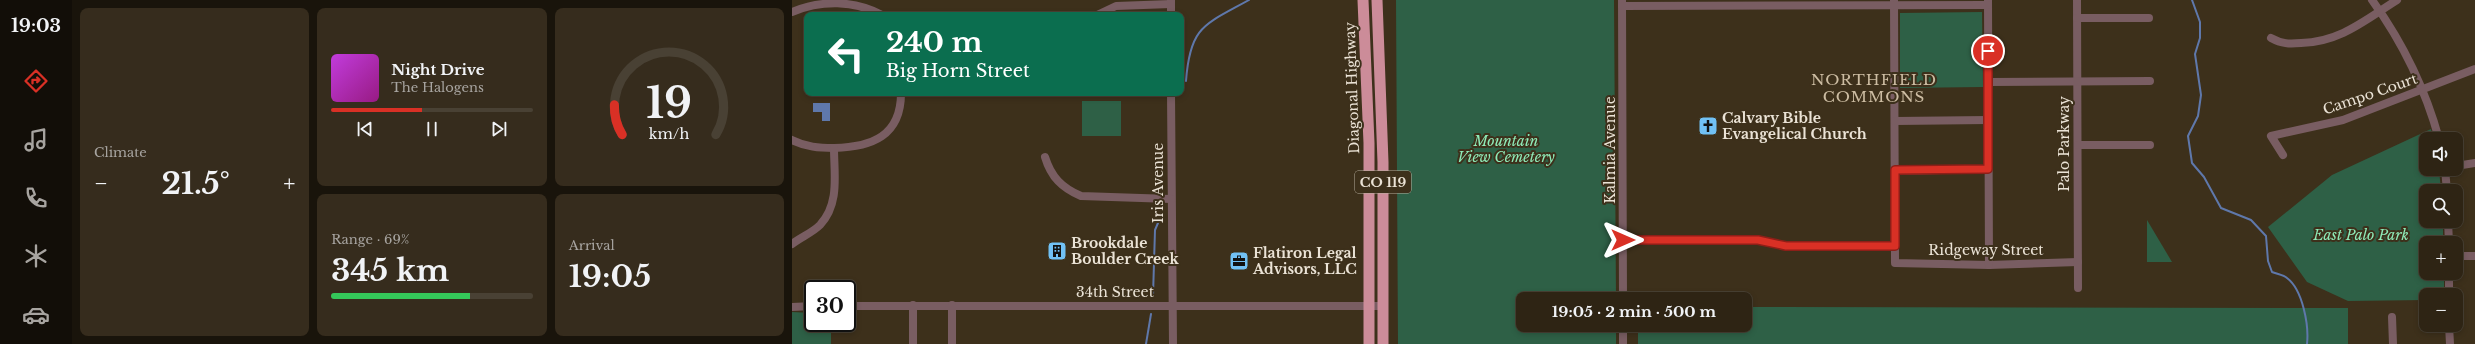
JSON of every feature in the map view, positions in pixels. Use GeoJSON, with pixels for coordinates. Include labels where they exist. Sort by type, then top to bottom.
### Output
{"type":"FeatureCollection","features":[{"type":"Feature","properties":{"kind":"highway","name":"Diagonal Highway"},"geometry":{"type":"LineString","coordinates":[[1363,0],[1367,59],[1369,344]]}},
{"type":"Feature","properties":{"kind":"highway","name":"Diagonal Highway"},"geometry":{"type":"LineString","coordinates":[[1377,0],[1381,59],[1384,306],[1383,344]]}},
{"type":"Feature","properties":{"kind":"highway"},"geometry":{"type":"LineString","coordinates":[[1367,59],[1381,59]]}},
{"type":"Feature","properties":{"kind":"street"},"geometry":{"type":"LineString","coordinates":[[792,12],[808,4],[828,0],[841,0],[859,3],[876,12]]}},
{"type":"Feature","properties":{"kind":"street","name":"Palo Parkway"},"geometry":{"type":"LineString","coordinates":[[2078,0],[2078,288]]}},
{"type":"Feature","properties":{"kind":"street"},"geometry":{"type":"LineString","coordinates":[[2372,0],[2407,54],[2423,89],[2437,132]]}},
{"type":"Feature","properties":{"kind":"street"},"geometry":{"type":"LineString","coordinates":[[2271,38],[2281,44],[2323,42],[2353,30],[2397,0]]}},
{"type":"Feature","properties":{"kind":"street"},"geometry":{"type":"LineString","coordinates":[[1101,12],[1107,8],[1116,6],[1171,2]]}},
{"type":"Feature","properties":{"kind":"street"},"geometry":{"type":"LineString","coordinates":[[1623,240],[1758,240],[1786,246],[1895,246],[1894,2]]}},
{"type":"Feature","properties":{"kind":"street"},"geometry":{"type":"LineString","coordinates":[[1622,3],[1988,2],[1989,264]]}},
{"type":"Feature","properties":{"kind":"street","name":"Kalmia Avenue"},"geometry":{"type":"LineString","coordinates":[[1622,3],[1623,292]]}},
{"type":"Feature","properties":{"kind":"street"},"geometry":{"type":"LineString","coordinates":[[2077,18],[2149,18]]}},
{"type":"Feature","properties":{"kind":"street","name":"Campo Court"},"geometry":{"type":"LineString","coordinates":[[2283,155],[2271,136],[2343,120],[2475,70]]}},
{"type":"Feature","properties":{"kind":"street"},"geometry":{"type":"LineString","coordinates":[[1988,82],[2150,81]]}},
{"type":"Feature","properties":{"kind":"street"},"geometry":{"type":"LineString","coordinates":[[792,140],[806,146],[834,148],[858,147],[872,143],[884,135],[898,117],[901,96]]}},
{"type":"Feature","properties":{"kind":"street","name":"Iris Avenue"},"geometry":{"type":"LineString","coordinates":[[1171,96],[1173,344]]}},
{"type":"Feature","properties":{"kind":"street"},"geometry":{"type":"LineString","coordinates":[[1895,121],[1988,120]]}},
{"type":"Feature","properties":{"kind":"street"},"geometry":{"type":"LineString","coordinates":[[2078,145],[2150,145]]}},
{"type":"Feature","properties":{"kind":"street"},"geometry":{"type":"LineString","coordinates":[[792,244],[820,225],[832,206],[834,195],[834,148]]}},
{"type":"Feature","properties":{"kind":"street"},"geometry":{"type":"LineString","coordinates":[[1045,157],[1050,172],[1058,182],[1081,196],[1171,199]]}},
{"type":"Feature","properties":{"kind":"street"},"geometry":{"type":"LineString","coordinates":[[2463,165],[2475,163]]}},
{"type":"Feature","properties":{"kind":"street"},"geometry":{"type":"LineString","coordinates":[[1895,170],[1988,169]]}},
{"type":"Feature","properties":{"kind":"street","name":"Ridgeway Street"},"geometry":{"type":"LineString","coordinates":[[1895,246],[1895,263],[1989,264],[2078,262]]}},
{"type":"Feature","properties":{"kind":"street"},"geometry":{"type":"LineString","coordinates":[[2463,256],[2475,256]]}},
{"type":"Feature","properties":{"kind":"street"},"geometry":{"type":"LineString","coordinates":[[913,305],[913,344]]}},
{"type":"Feature","properties":{"kind":"street"},"geometry":{"type":"LineString","coordinates":[[952,305],[952,344]]}},
{"type":"Feature","properties":{"kind":"street"},"geometry":{"type":"LineString","coordinates":[[792,307],[804,306]]}},
{"type":"Feature","properties":{"kind":"street","name":"34th Street"},"geometry":{"type":"LineString","coordinates":[[856,306],[1384,306]]}},
{"type":"Feature","properties":{"kind":"street"},"geometry":{"type":"LineString","coordinates":[[2392,318],[2392,344]]}},
{"type":"Feature","properties":{"kind":"street"},"geometry":{"type":"LineString","coordinates":[[1623,332],[1623,344]]}},
{"type":"Feature","properties":{"kind":"street"},"geometry":{"type":"LineString","coordinates":[[2449,332],[2450,344]]}},
{"type":"Feature","properties":{"kind":"green space","name":"Mountain View Cemetery"},"geometry":{"type":"Polygon","coordinates":[[[1396,0],[1614,0],[1616,292],[1516,292],[1516,332],[1616,332],[1616,344],[1398,344],[1396,0]]]}},
{"type":"Feature","properties":{"kind":"green space"},"geometry":{"type":"Polygon","coordinates":[[[1982,12],[1983,87],[1900,88],[1900,13],[1982,12]]]}},
{"type":"Feature","properties":{"kind":"green space"},"geometry":{"type":"Polygon","coordinates":[[[1082,101],[1121,101],[1121,136],[1082,136],[1082,101]]]}},
{"type":"Feature","properties":{"kind":"green space","name":"East Palo Park"},"geometry":{"type":"Polygon","coordinates":[[[2431,129],[2432,132],[2425,132],[2431,129]]]}},
{"type":"Feature","properties":{"kind":"green space","name":"East Palo Park"},"geometry":{"type":"Polygon","coordinates":[[[2419,135],[2419,176],[2440,176],[2440,184],[2419,184],[2419,228],[2443,228],[2443,236],[2419,236],[2419,280],[2444,280],[2444,288],[2419,288],[2419,300],[2348,301],[2307,282],[2268,227],[2332,175],[2419,135]]]}},
{"type":"Feature","properties":{"kind":"green space"},"geometry":{"type":"Polygon","coordinates":[[[2147,220],[2172,262],[2147,262],[2147,220]]]}},
{"type":"Feature","properties":{"kind":"green space"},"geometry":{"type":"Polygon","coordinates":[[[1752,307],[2348,308],[2348,344],[1638,344],[1638,332],[1752,332],[1752,307]]]}},
{"type":"Feature","properties":{"kind":"green space"},"geometry":{"type":"Polygon","coordinates":[[[792,312],[804,313],[804,332],[831,332],[831,344],[792,344],[792,312]]]}},
{"type":"Feature","properties":{"kind":"water"},"geometry":{"type":"Polygon","coordinates":[[[813,103],[830,103],[830,121],[822,121],[822,112],[813,112],[813,103]]]}},
{"type":"Feature","properties":{"kind":"waterway"},"geometry":{"type":"LineString","coordinates":[[1186,81],[1191,49],[1202,29],[1221,15],[1249,0]]}},
{"type":"Feature","properties":{"kind":"waterway"},"geometry":{"type":"LineString","coordinates":[[2192,0],[2200,22],[2200,38],[2195,54],[2201,95],[2198,116],[2188,136],[2192,163],[2204,177],[2221,208],[2251,220],[2266,236],[2268,261],[2272,272],[2287,278],[2293,284],[2301,299],[2306,318],[2307,344]]}},
{"type":"Feature","properties":{"kind":"waterway"},"geometry":{"type":"LineString","coordinates":[[1153,296],[1155,230],[1158,223]]}},
{"type":"Feature","properties":{"kind":"waterway"},"geometry":{"type":"LineString","coordinates":[[1146,344],[1151,314]]}},
{"type":"Feature","properties":{"kind":"place","name":"Calvary Bible Evangelical Church"},"geometry":{"type":"Point","coordinates":[1708,126]}},
{"type":"Feature","properties":{"kind":"place","name":"Brookdale Boulder Creek"},"geometry":{"type":"Point","coordinates":[1057,251]}},
{"type":"Feature","properties":{"kind":"place","name":"Flatiron Legal Advisors, LLC"},"geometry":{"type":"Point","coordinates":[1239,261]}},
{"type":"Feature","properties":{"kind":"district","name":"NORTHFIELD COMMONS"},"geometry":{"type":"Point","coordinates":[1874,88]}},
{"type":"Feature","properties":{"kind":"route"},"geometry":{"type":"LineString","coordinates":[[1623,240],[1768,240],[1786,246],[1895,246],[1895,170],[1988,169],[1988,51]]}}]}
